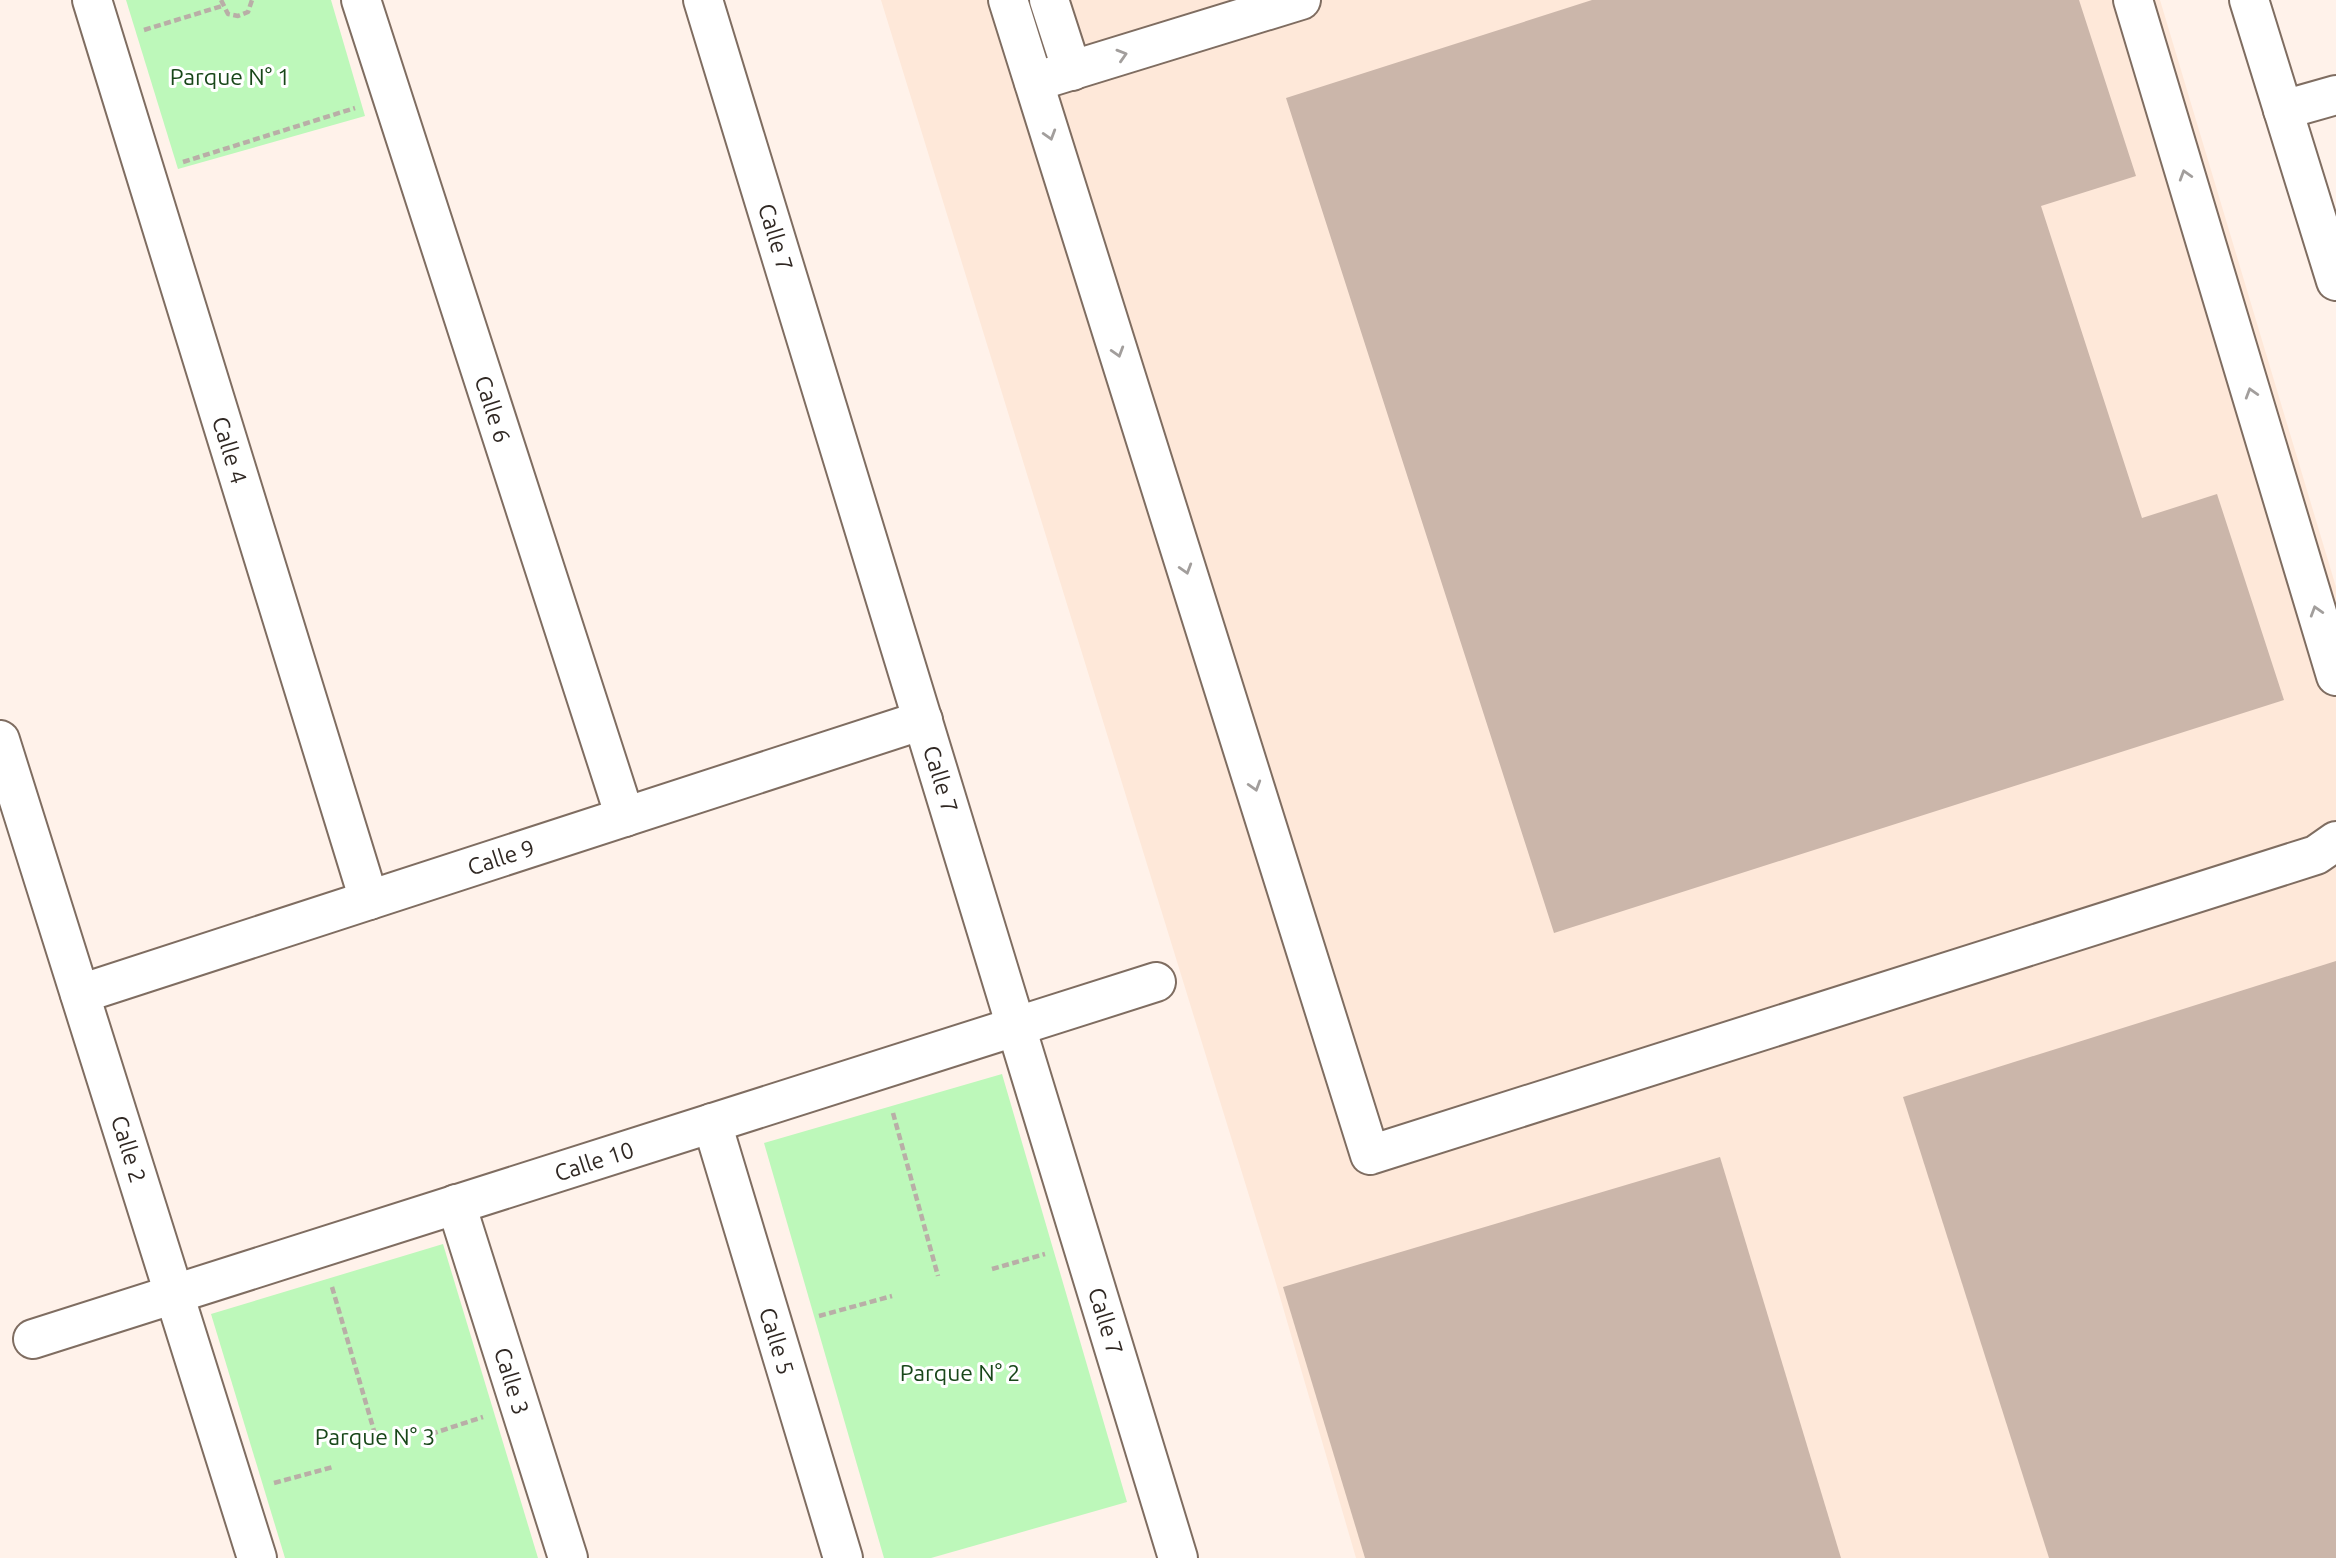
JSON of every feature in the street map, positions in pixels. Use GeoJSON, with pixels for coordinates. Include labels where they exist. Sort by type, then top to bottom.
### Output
{"type":"FeatureCollection","features":[{"type":"Feature","properties":{"kind":"street","name":"Calle 4"},"geometry":{"type":"LineString","coordinates":[[92,0],[369,900]]}},
{"type":"Feature","properties":{"kind":"street","name":"Calle 6"},"geometry":{"type":"LineString","coordinates":[[361,0],[625,817]]}},
{"type":"Feature","properties":{"kind":"street","name":"Calle 7"},"geometry":{"type":"LineString","coordinates":[[704,0],[1178,1558]]}},
{"type":"Feature","properties":{"kind":"street"},"geometry":{"type":"LineString","coordinates":[[1008,0],[1370,1155],[2316,855],[2336,841]]}},
{"type":"Feature","properties":{"kind":"street"},"geometry":{"type":"LineString","coordinates":[[1049,0],[1072,71]]}},
{"type":"Feature","properties":{"kind":"street"},"geometry":{"type":"LineString","coordinates":[[1034,82],[1301,0]]}},
{"type":"Feature","properties":{"kind":"street"},"geometry":{"type":"LineString","coordinates":[[2133,0],[2336,676]]}},
{"type":"Feature","properties":{"kind":"street"},"geometry":{"type":"LineString","coordinates":[[2249,0],[2336,281]]}},
{"type":"Feature","properties":{"kind":"street"},"geometry":{"type":"LineString","coordinates":[[2283,110],[2336,95]]}},
{"type":"Feature","properties":{"kind":"street","name":"Calle 9"},"geometry":{"type":"LineString","coordinates":[[80,994],[923,720]]}},
{"type":"Feature","properties":{"kind":"street","name":"Calle 2"},"geometry":{"type":"LineString","coordinates":[[0,740],[257,1558]]}},
{"type":"Feature","properties":{"kind":"street","name":"Calle 10"},"geometry":{"type":"LineString","coordinates":[[33,1339],[1156,982]]}},
{"type":"Feature","properties":{"kind":"street","name":"Calle 5"},"geometry":{"type":"LineString","coordinates":[[712,1123],[843,1558]]}},
{"type":"Feature","properties":{"kind":"street","name":"Calle 3"},"geometry":{"type":"LineString","coordinates":[[457,1204],[568,1558]]}},
{"type":"Feature","properties":{"kind":"path"},"geometry":{"type":"LineString","coordinates":[[140,31],[221,3],[228,14],[238,16],[248,12],[252,0]]}},
{"type":"Feature","properties":{"kind":"path"},"geometry":{"type":"LineString","coordinates":[[146,174],[392,96]]}},
{"type":"Feature","properties":{"kind":"path"},"geometry":{"type":"LineString","coordinates":[[893,1113],[938,1276]]}},
{"type":"Feature","properties":{"kind":"path"},"geometry":{"type":"LineString","coordinates":[[992,1269],[1048,1253]]}},
{"type":"Feature","properties":{"kind":"path"},"geometry":{"type":"LineString","coordinates":[[320,1290],[344,1282]]}},
{"type":"Feature","properties":{"kind":"path"},"geometry":{"type":"LineString","coordinates":[[332,1286],[377,1441]]}},
{"type":"Feature","properties":{"kind":"path"},"geometry":{"type":"LineString","coordinates":[[819,1316],[892,1296]]}},
{"type":"Feature","properties":{"kind":"path"},"geometry":{"type":"LineString","coordinates":[[430,1434],[490,1415]]}},
{"type":"Feature","properties":{"kind":"path"},"geometry":{"type":"LineString","coordinates":[[270,1484],[333,1467]]}},
{"type":"Feature","properties":{"kind":"shaded area"},"geometry":{"type":"Polygon","coordinates":[[[881,0],[2160,0],[2336,587],[2336,1558],[1356,1558],[1275,1280],[881,0]]]}},
{"type":"Feature","properties":{"kind":"green space","name":"Parque N° 1"},"geometry":{"type":"Polygon","coordinates":[[[126,0],[331,0],[365,116],[178,169],[126,0]]]}},
{"type":"Feature","properties":{"kind":"green space","name":"Parque N° 2"},"geometry":{"type":"Polygon","coordinates":[[[1002,1074],[1127,1502],[931,1558],[884,1558],[764,1143],[1002,1074]]]}},
{"type":"Feature","properties":{"kind":"green space","name":"Parque N° 3"},"geometry":{"type":"Polygon","coordinates":[[[443,1244],[538,1558],[285,1558],[211,1314],[443,1244]]]}},
{"type":"Feature","properties":{"kind":"building"},"geometry":{"type":"Polygon","coordinates":[[[1592,0],[2079,0],[2136,176],[2041,206],[2142,518],[2217,494],[2284,700],[1554,933],[1286,98],[1592,0]]]}},
{"type":"Feature","properties":{"kind":"building"},"geometry":{"type":"Polygon","coordinates":[[[2336,961],[2336,1558],[2049,1558],[1903,1097],[2336,961]]]}},
{"type":"Feature","properties":{"kind":"building"},"geometry":{"type":"Polygon","coordinates":[[[1720,1157],[1841,1558],[1365,1558],[1283,1287],[1720,1157]]]}}]}
